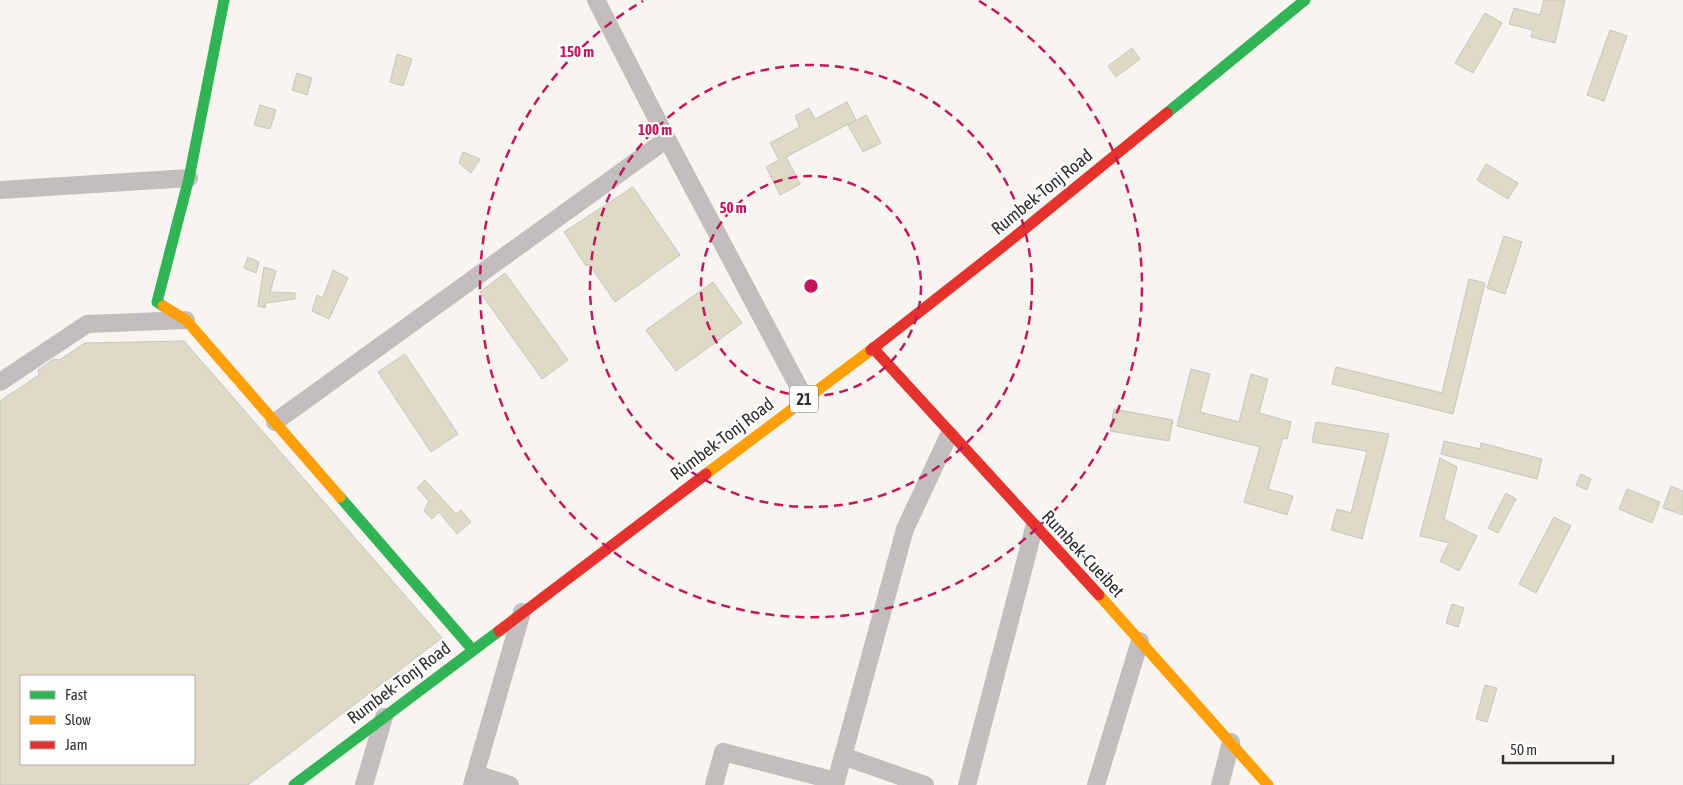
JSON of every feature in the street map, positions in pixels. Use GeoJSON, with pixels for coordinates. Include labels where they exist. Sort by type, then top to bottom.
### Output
{"type":"FeatureCollection","features":[{"type":"Feature","properties":{"kind":"street"},"geometry":{"type":"LineString","coordinates":[[224,0],[189,178],[157,302],[186,320],[472,649]]}},
{"type":"Feature","properties":{"kind":"street"},"geometry":{"type":"LineString","coordinates":[[596,0],[667,139],[805,399]]}},
{"type":"Feature","properties":{"kind":"street","name":"Rumbek-Tonj Road"},"geometry":{"type":"LineString","coordinates":[[294,785],[873,348],[1001,248],[1305,0]]}},
{"type":"Feature","properties":{"kind":"street"},"geometry":{"type":"LineString","coordinates":[[275,422],[667,139]]}},
{"type":"Feature","properties":{"kind":"street"},"geometry":{"type":"LineString","coordinates":[[0,190],[189,178]]}},
{"type":"Feature","properties":{"kind":"street"},"geometry":{"type":"LineString","coordinates":[[0,382],[87,324],[186,320]]}},
{"type":"Feature","properties":{"kind":"street","name":"Rumbek-Cueibet"},"geometry":{"type":"LineString","coordinates":[[873,348],[1034,528],[1140,640],[1268,785]]}},
{"type":"Feature","properties":{"kind":"street"},"geometry":{"type":"LineString","coordinates":[[714,785],[723,752],[836,783],[905,529],[949,435]]}},
{"type":"Feature","properties":{"kind":"street"},"geometry":{"type":"LineString","coordinates":[[967,785],[1034,528]]}},
{"type":"Feature","properties":{"kind":"street"},"geometry":{"type":"LineString","coordinates":[[510,785],[474,780],[522,612]]}},
{"type":"Feature","properties":{"kind":"street"},"geometry":{"type":"LineString","coordinates":[[1096,785],[1140,640]]}},
{"type":"Feature","properties":{"kind":"street"},"geometry":{"type":"LineString","coordinates":[[364,785],[385,716]]}},
{"type":"Feature","properties":{"kind":"street"},"geometry":{"type":"LineString","coordinates":[[1220,785],[1231,742]]}},
{"type":"Feature","properties":{"kind":"street"},"geometry":{"type":"LineString","coordinates":[[843,756],[925,785]]}},
{"type":"Feature","properties":{"kind":"building"},"geometry":{"type":"Polygon","coordinates":[[[1544,0],[1565,0],[1555,43],[1531,37],[1533,30],[1509,24],[1514,8],[1540,15],[1544,0]]]}},
{"type":"Feature","properties":{"kind":"building"},"geometry":{"type":"Polygon","coordinates":[[[1485,13],[1502,23],[1473,73],[1455,63],[1485,13]]]}},
{"type":"Feature","properties":{"kind":"building"},"geometry":{"type":"Polygon","coordinates":[[[1610,30],[1627,36],[1604,101],[1587,95],[1610,30]]]}},
{"type":"Feature","properties":{"kind":"building"},"geometry":{"type":"Polygon","coordinates":[[[1132,48],[1140,59],[1116,77],[1108,66],[1132,48]]]}},
{"type":"Feature","properties":{"kind":"building"},"geometry":{"type":"Polygon","coordinates":[[[397,54],[412,59],[403,86],[390,82],[397,54]]]}},
{"type":"Feature","properties":{"kind":"building"},"geometry":{"type":"Polygon","coordinates":[[[297,73],[312,78],[307,95],[292,90],[297,73]]]}},
{"type":"Feature","properties":{"kind":"building"},"geometry":{"type":"Polygon","coordinates":[[[847,102],[856,120],[786,157],[800,184],[780,195],[766,167],[779,160],[770,143],[800,127],[795,116],[809,108],[815,119],[847,102]]]}},
{"type":"Feature","properties":{"kind":"building"},"geometry":{"type":"Polygon","coordinates":[[[260,105],[276,110],[270,129],[254,125],[260,105]]]}},
{"type":"Feature","properties":{"kind":"building"},"geometry":{"type":"Polygon","coordinates":[[[866,115],[881,143],[863,152],[848,125],[866,115]]]}},
{"type":"Feature","properties":{"kind":"building"},"geometry":{"type":"Polygon","coordinates":[[[463,152],[480,159],[471,173],[459,163],[463,152]]]}},
{"type":"Feature","properties":{"kind":"building"},"geometry":{"type":"Polygon","coordinates":[[[1486,164],[1518,183],[1508,199],[1477,180],[1486,164]]]}},
{"type":"Feature","properties":{"kind":"building"},"geometry":{"type":"Polygon","coordinates":[[[633,187],[680,255],[615,302],[589,264],[586,266],[564,232],[633,187]]]}},
{"type":"Feature","properties":{"kind":"building"},"geometry":{"type":"Polygon","coordinates":[[[1504,236],[1522,242],[1505,294],[1487,288],[1504,236]]]}},
{"type":"Feature","properties":{"kind":"building"},"geometry":{"type":"Polygon","coordinates":[[[248,257],[259,262],[256,273],[244,268],[248,257]]]}},
{"type":"Feature","properties":{"kind":"building"},"geometry":{"type":"Polygon","coordinates":[[[264,267],[276,271],[270,292],[295,293],[295,299],[266,303],[265,308],[258,306],[264,267]]]}},
{"type":"Feature","properties":{"kind":"building"},"geometry":{"type":"Polygon","coordinates":[[[333,270],[348,278],[329,319],[312,311],[317,295],[323,298],[333,270]]]}},
{"type":"Feature","properties":{"kind":"building"},"geometry":{"type":"Polygon","coordinates":[[[505,273],[568,360],[542,379],[480,292],[505,273]]]}},
{"type":"Feature","properties":{"kind":"building"},"geometry":{"type":"Polygon","coordinates":[[[1469,279],[1485,283],[1453,414],[1332,384],[1336,367],[1442,393],[1469,279]]]}},
{"type":"Feature","properties":{"kind":"building"},"geometry":{"type":"Polygon","coordinates":[[[713,282],[742,323],[676,371],[646,330],[713,282]]]}},
{"type":"Feature","properties":{"kind":"building"},"geometry":{"type":"Polygon","coordinates":[[[184,341],[442,638],[248,785],[0,785],[0,401],[39,375],[38,370],[54,359],[59,360],[85,343],[184,341]]]}},
{"type":"Feature","properties":{"kind":"building"},"geometry":{"type":"Polygon","coordinates":[[[405,354],[458,434],[431,452],[378,372],[405,354]]]}},
{"type":"Feature","properties":{"kind":"building"},"geometry":{"type":"Polygon","coordinates":[[[1191,369],[1210,374],[1200,412],[1239,422],[1251,374],[1268,379],[1259,413],[1291,422],[1287,439],[1283,438],[1268,489],[1293,496],[1287,515],[1244,502],[1260,447],[1177,426],[1191,369]]]}},
{"type":"Feature","properties":{"kind":"building"},"geometry":{"type":"Polygon","coordinates":[[[1114,409],[1173,420],[1169,441],[1110,431],[1114,409]]]}},
{"type":"Feature","properties":{"kind":"building"},"geometry":{"type":"Polygon","coordinates":[[[1316,422],[1389,434],[1362,539],[1331,530],[1337,509],[1351,513],[1367,451],[1312,442],[1316,422]]]}},
{"type":"Feature","properties":{"kind":"building"},"geometry":{"type":"Polygon","coordinates":[[[1444,441],[1480,449],[1481,443],[1542,459],[1537,479],[1441,454],[1444,441]]]}},
{"type":"Feature","properties":{"kind":"building"},"geometry":{"type":"Polygon","coordinates":[[[1440,458],[1457,467],[1444,519],[1477,536],[1459,571],[1440,561],[1449,543],[1420,536],[1440,458]]]}},
{"type":"Feature","properties":{"kind":"building"},"geometry":{"type":"Polygon","coordinates":[[[1581,474],[1591,479],[1587,490],[1576,485],[1581,474]]]}},
{"type":"Feature","properties":{"kind":"building"},"geometry":{"type":"Polygon","coordinates":[[[425,480],[456,514],[461,510],[471,522],[457,534],[439,512],[432,519],[424,511],[429,501],[417,488],[425,480]]]}},
{"type":"Feature","properties":{"kind":"building"},"geometry":{"type":"Polygon","coordinates":[[[1671,486],[1683,491],[1683,515],[1663,508],[1671,486]]]}},
{"type":"Feature","properties":{"kind":"building"},"geometry":{"type":"Polygon","coordinates":[[[1627,489],[1660,502],[1652,523],[1619,509],[1627,489]]]}},
{"type":"Feature","properties":{"kind":"building"},"geometry":{"type":"Polygon","coordinates":[[[1506,493],[1516,499],[1498,533],[1488,528],[1506,493]]]}},
{"type":"Feature","properties":{"kind":"building"},"geometry":{"type":"Polygon","coordinates":[[[1554,517],[1571,526],[1536,593],[1519,584],[1554,517]]]}},
{"type":"Feature","properties":{"kind":"building"},"geometry":{"type":"Polygon","coordinates":[[[1452,604],[1464,608],[1458,627],[1446,623],[1452,604]]]}},
{"type":"Feature","properties":{"kind":"building"},"geometry":{"type":"Polygon","coordinates":[[[1485,685],[1497,688],[1487,722],[1476,719],[1485,685]]]}},
{"type":"Feature","properties":{"kind":"traffic: fast"},"geometry":{"type":"LineString","coordinates":[[163,306],[157,302],[189,178],[224,0]]}},
{"type":"Feature","properties":{"kind":"traffic: fast"},"geometry":{"type":"LineString","coordinates":[[1167,113],[1305,0]]}},
{"type":"Feature","properties":{"kind":"traffic: fast"},"geometry":{"type":"LineString","coordinates":[[340,497],[472,649]]}},
{"type":"Feature","properties":{"kind":"traffic: fast"},"geometry":{"type":"LineString","coordinates":[[294,785],[499,631]]}},
{"type":"Feature","properties":{"kind":"traffic: slow"},"geometry":{"type":"LineString","coordinates":[[163,306],[186,320],[340,497]]}},
{"type":"Feature","properties":{"kind":"traffic: slow"},"geometry":{"type":"LineString","coordinates":[[706,474],[871,350]]}},
{"type":"Feature","properties":{"kind":"traffic: slow"},"geometry":{"type":"LineString","coordinates":[[1099,595],[1268,785]]}},
{"type":"Feature","properties":{"kind":"traffic: jam"},"geometry":{"type":"LineString","coordinates":[[871,350],[1001,248],[1167,113]]}},
{"type":"Feature","properties":{"kind":"traffic: jam"},"geometry":{"type":"LineString","coordinates":[[873,348],[1099,595]]}},
{"type":"Feature","properties":{"kind":"traffic: jam"},"geometry":{"type":"LineString","coordinates":[[499,631],[706,474]]}}]}
